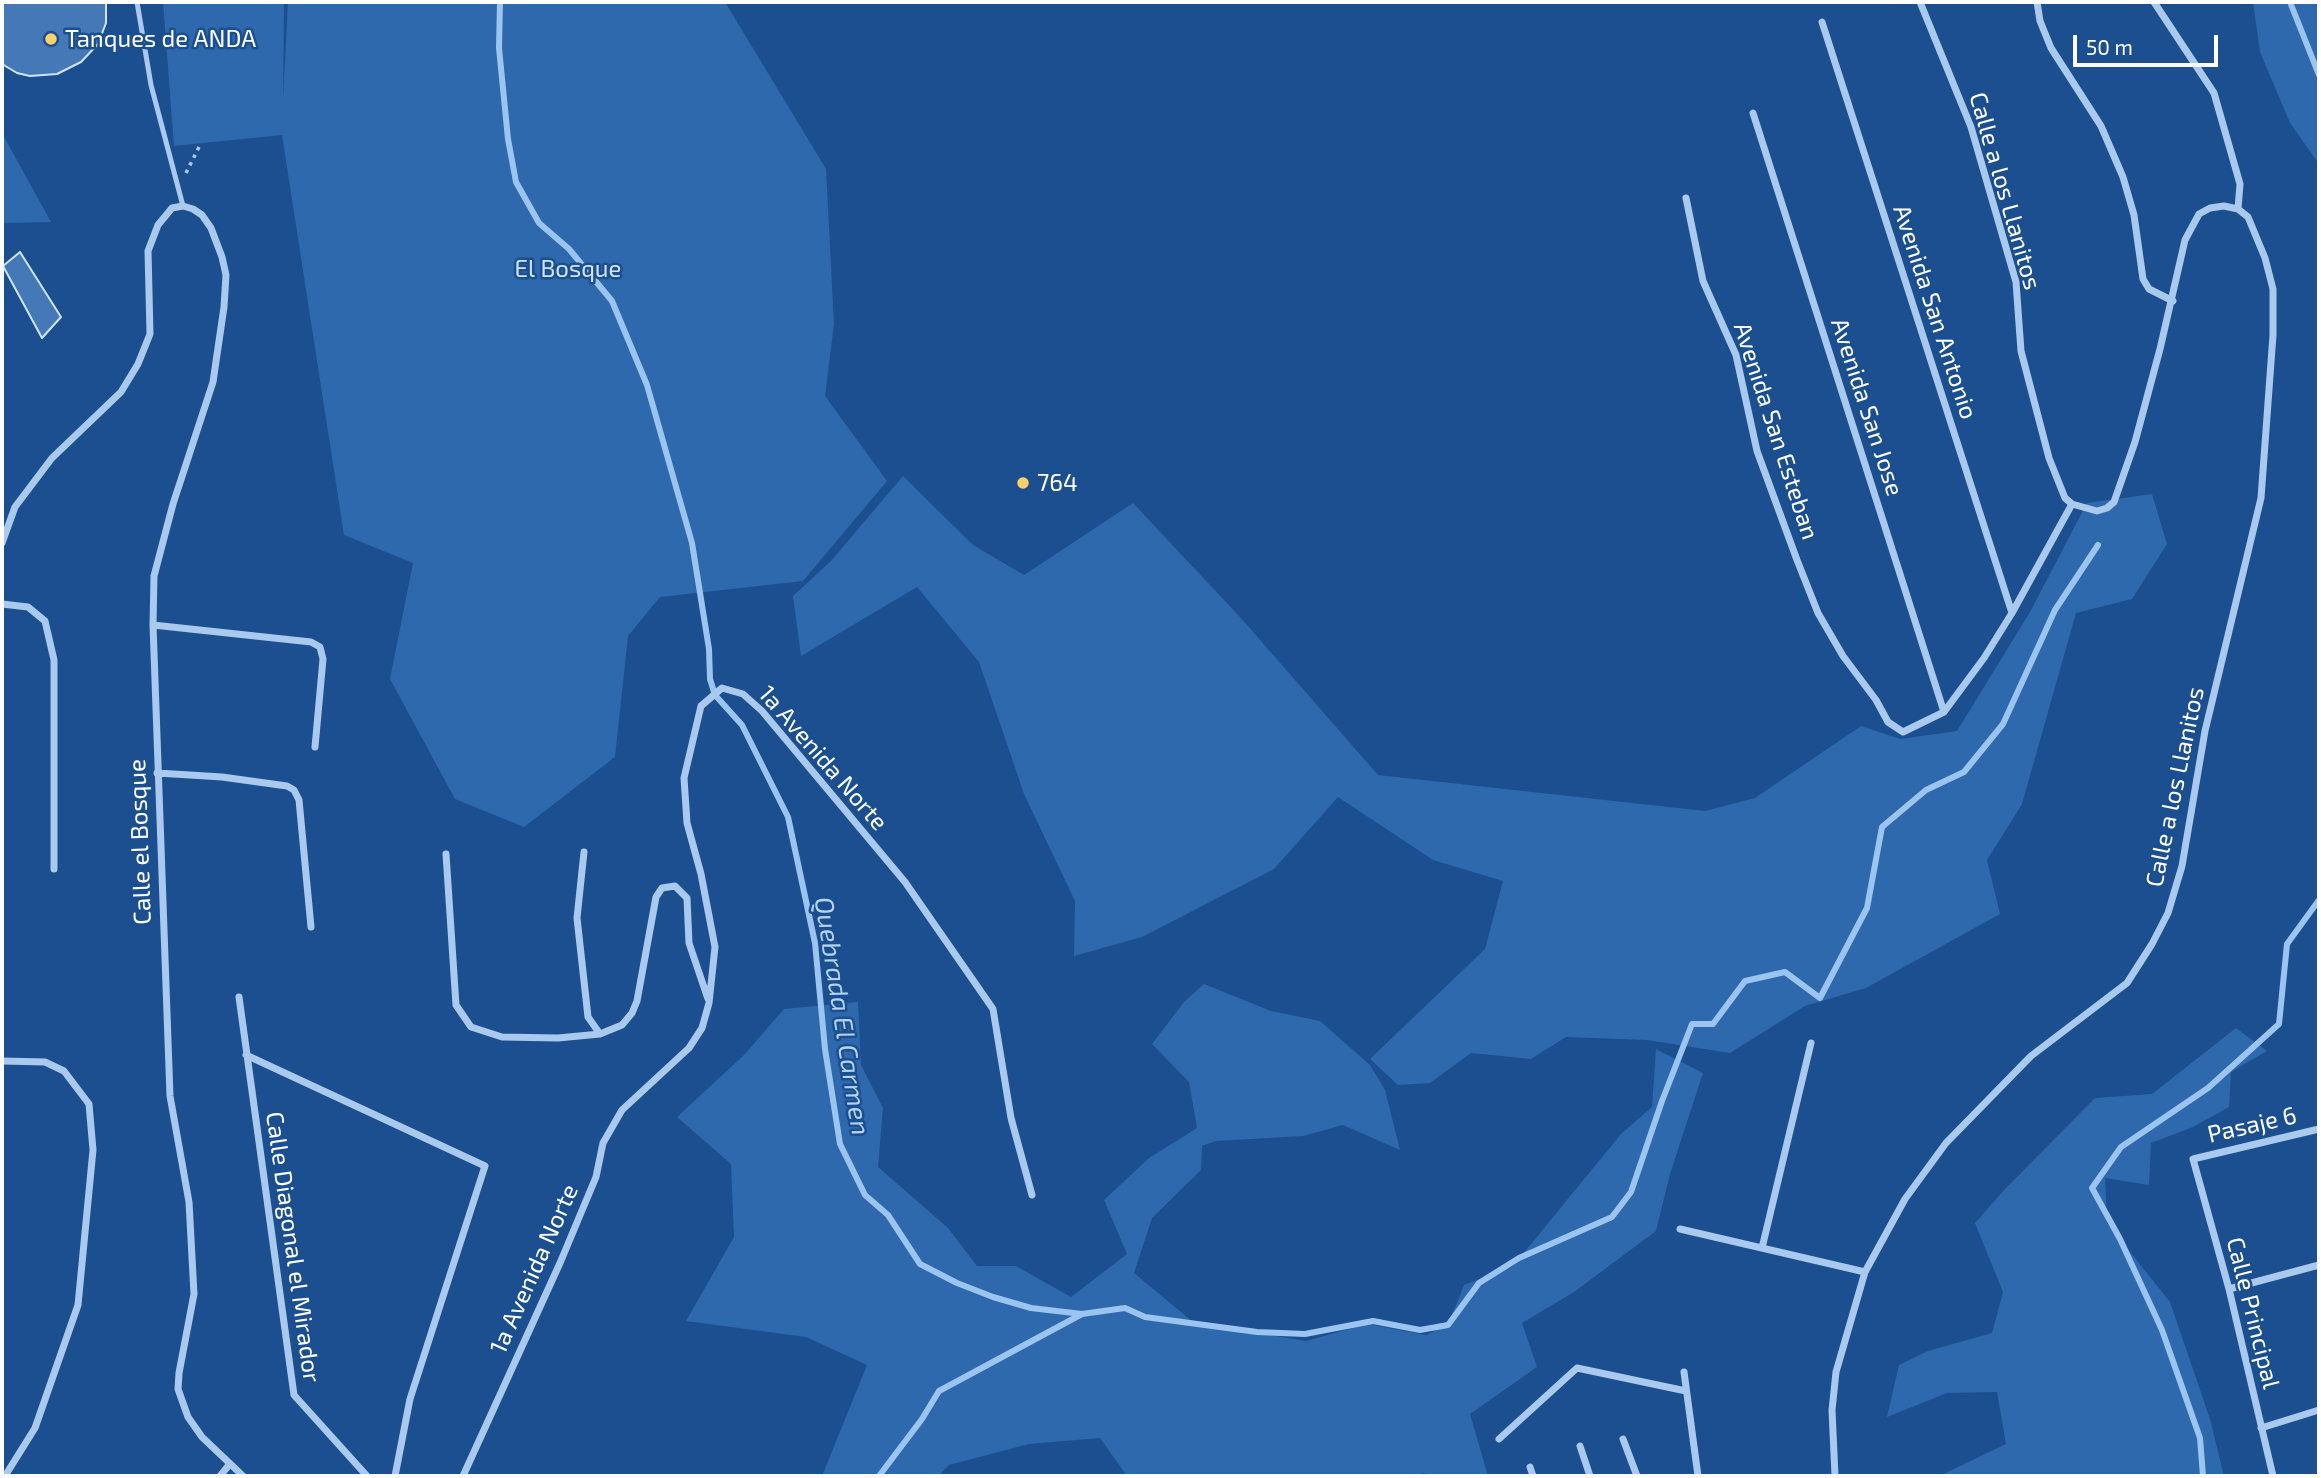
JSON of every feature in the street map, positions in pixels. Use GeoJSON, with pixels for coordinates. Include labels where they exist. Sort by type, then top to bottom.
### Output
{"type":"FeatureCollection","features":[{"type":"Feature","properties":{"kind":"street","name":"Calle a los Llanitos"},"geometry":{"type":"LineString","coordinates":[[1920,2],[1971,127],[2016,282],[2024,365],[2060,489],[2071,504]]}},
{"type":"Feature","properties":{"kind":"street"},"geometry":{"type":"LineString","coordinates":[[2037,2],[2040,21],[2051,48],[2101,126],[2123,177],[2134,215],[2143,279],[2149,289],[2173,301]]}},
{"type":"Feature","properties":{"kind":"street"},"geometry":{"type":"LineString","coordinates":[[1944,712],[2012,613],[2071,504],[2097,511],[2108,508],[2114,502],[2135,442],[2173,301],[2185,240],[2199,215],[2210,208],[2224,206],[2238,209],[2240,184],[2214,93],[2154,2]]}},
{"type":"Feature","properties":{"kind":"street","name":"Avenida San Antonio"},"geometry":{"type":"LineString","coordinates":[[1822,22],[2012,613]]}},
{"type":"Feature","properties":{"kind":"street","name":"Avenida San Jose"},"geometry":{"type":"LineString","coordinates":[[1753,113],[1944,712]]}},
{"type":"Feature","properties":{"kind":"street","name":"Avenida San Esteban"},"geometry":{"type":"LineString","coordinates":[[1686,198],[1703,281],[1736,355],[1757,451],[1818,613],[1843,656],[1876,700],[1888,722],[1903,732],[1944,712]]}},
{"type":"Feature","properties":{"kind":"street"},"geometry":{"type":"LineString","coordinates":[[2,543],[15,507],[51,458],[121,392],[138,364],[150,334],[148,251],[158,225],[166,214],[172,208],[183,206]]}},
{"type":"Feature","properties":{"kind":"street","name":"Calle el Bosque"},"geometry":{"type":"LineString","coordinates":[[183,206],[202,215],[217,241],[226,275],[213,382],[173,505],[154,576],[157,773],[170,1096],[189,1202],[194,1294],[178,1389],[188,1417],[202,1437],[243,1476]]}},
{"type":"Feature","properties":{"kind":"street","name":"Calle a los Llanitos"},"geometry":{"type":"LineString","coordinates":[[1835,1476],[1832,1410],[1836,1372],[1865,1272],[1905,1199],[1946,1143],[2031,1056],[2127,983],[2168,913],[2182,866],[2205,731],[2261,498],[2273,335],[2273,289],[2265,258],[2248,217],[2238,209]]}},
{"type":"Feature","properties":{"kind":"street"},"geometry":{"type":"LineString","coordinates":[[2,604],[28,607],[45,621],[54,660],[54,869]]}},
{"type":"Feature","properties":{"kind":"street"},"geometry":{"type":"LineString","coordinates":[[153,625],[311,642],[320,647],[323,659],[315,747]]}},
{"type":"Feature","properties":{"kind":"street","name":"1a Avenida Norte"},"geometry":{"type":"LineString","coordinates":[[463,1476],[560,1263],[596,1177],[603,1143],[622,1110],[689,1048],[702,1028],[709,1003],[715,947],[701,874],[687,823],[684,778],[701,706],[722,688],[743,694],[762,711],[905,882],[993,1009],[1011,1118],[1032,1195]]}},
{"type":"Feature","properties":{"kind":"street"},"geometry":{"type":"LineString","coordinates":[[157,773],[222,777],[287,786],[294,790],[299,800],[311,927]]}},
{"type":"Feature","properties":{"kind":"street"},"geometry":{"type":"LineString","coordinates":[[584,852],[577,918],[588,1017],[600,1034]]}},
{"type":"Feature","properties":{"kind":"street"},"geometry":{"type":"LineString","coordinates":[[446,854],[456,1005],[471,1027],[502,1037],[558,1038],[600,1034],[622,1025],[632,1013],[637,1001],[656,897],[662,887],[675,886],[687,898],[690,943],[709,1003]]}},
{"type":"Feature","properties":{"kind":"street","name":"Calle Diagonal el Mirador"},"geometry":{"type":"LineString","coordinates":[[239,997],[294,1395],[367,1476]]}},
{"type":"Feature","properties":{"kind":"street"},"geometry":{"type":"LineString","coordinates":[[1762,1248],[1811,1043]]}},
{"type":"Feature","properties":{"kind":"street"},"geometry":{"type":"LineString","coordinates":[[246,1055],[485,1166],[410,1399],[394,1476]]}},
{"type":"Feature","properties":{"kind":"street"},"geometry":{"type":"LineString","coordinates":[[2,1061],[45,1062],[64,1071],[89,1104],[93,1150],[78,1305],[35,1428],[5,1476]]}},
{"type":"Feature","properties":{"kind":"street","name":"Pasaje 6"},"geometry":{"type":"LineString","coordinates":[[2193,1159],[2319,1129]]}},
{"type":"Feature","properties":{"kind":"street","name":"Calle Principal"},"geometry":{"type":"LineString","coordinates":[[2193,1159],[2229,1289],[2273,1476]]}},
{"type":"Feature","properties":{"kind":"street"},"geometry":{"type":"LineString","coordinates":[[1680,1229],[1865,1272]]}},
{"type":"Feature","properties":{"kind":"street"},"geometry":{"type":"LineString","coordinates":[[2229,1289],[2319,1265]]}},
{"type":"Feature","properties":{"kind":"street"},"geometry":{"type":"LineString","coordinates":[[1499,1439],[1577,1368],[1686,1391]]}},
{"type":"Feature","properties":{"kind":"street"},"geometry":{"type":"LineString","coordinates":[[1684,1371],[1698,1476]]}},
{"type":"Feature","properties":{"kind":"street"},"geometry":{"type":"LineString","coordinates":[[2261,1428],[2319,1410]]}},
{"type":"Feature","properties":{"kind":"street"},"geometry":{"type":"LineString","coordinates":[[1623,1438],[1637,1476]]}},
{"type":"Feature","properties":{"kind":"street"},"geometry":{"type":"LineString","coordinates":[[1580,1446],[1590,1476]]}},
{"type":"Feature","properties":{"kind":"street"},"geometry":{"type":"LineString","coordinates":[[220,1476],[229,1465]]}},
{"type":"Feature","properties":{"kind":"street"},"geometry":{"type":"LineString","coordinates":[[1530,1467],[1533,1476]]}},
{"type":"Feature","properties":{"kind":"lane"},"geometry":{"type":"LineString","coordinates":[[137,2],[151,85],[183,206]]}},
{"type":"Feature","properties":{"kind":"path"},"geometry":{"type":"LineString","coordinates":[[177,191],[201,143]]}},
{"type":"Feature","properties":{"kind":"green space","name":"El Bosque"},"geometry":{"type":"Polygon","coordinates":[[[163,2],[284,2],[283,99],[288,2],[725,2],[826,169],[834,324],[825,396],[887,481],[803,581],[660,597],[628,636],[615,757],[524,827],[455,799],[390,679],[413,563],[344,535],[282,135],[174,146],[163,2]]]}},
{"type":"Feature","properties":{"kind":"green space"},"geometry":{"type":"Polygon","coordinates":[[[2253,2],[2319,2],[2319,164],[2290,123],[2260,52],[2253,2]]]}},
{"type":"Feature","properties":{"kind":"green space"},"geometry":{"type":"Polygon","coordinates":[[[2,133],[51,222],[2,223],[2,133]]]}},
{"type":"Feature","properties":{"kind":"green space"},"geometry":{"type":"Polygon","coordinates":[[[903,476],[973,545],[1024,575],[1133,503],[1240,617],[1378,775],[1705,811],[1755,798],[1861,726],[1900,739],[1957,731],[2030,612],[2087,503],[2152,494],[2167,544],[2132,599],[2076,613],[2022,804],[1987,860],[2000,914],[1866,988],[1805,1006],[1730,1053],[1647,1040],[1566,1037],[1531,1059],[1471,1053],[1430,1083],[1398,1085],[1370,1059],[1485,949],[1503,881],[1433,860],[1338,797],[1274,869],[1142,937],[1074,956],[1075,901],[1024,794],[979,662],[917,587],[801,656],[793,596],[831,561],[903,476]]]}},
{"type":"Feature","properties":{"kind":"green space"},"geometry":{"type":"Polygon","coordinates":[[[1204,984],[1271,1011],[1320,1021],[1370,1065],[1385,1090],[1400,1150],[1343,1125],[1303,1136],[1216,1141],[1202,1146],[1201,1170],[1152,1218],[1134,1273],[1193,1322],[1306,1341],[1367,1324],[1426,1335],[1448,1325],[1464,1285],[1513,1266],[1621,1134],[1652,1107],[1656,1049],[1703,1073],[1670,1174],[1656,1231],[1574,1292],[1522,1323],[1537,1367],[1470,1414],[1488,1476],[1422,1473],[1421,1476],[1127,1476],[1100,1438],[1029,1444],[949,1465],[938,1476],[822,1476],[867,1365],[806,1337],[686,1321],[734,1237],[731,1164],[677,1117],[744,1055],[784,1009],[858,1002],[861,1065],[883,1108],[878,1167],[948,1228],[977,1266],[1016,1266],[1071,1297],[1127,1254],[1104,1200],[1149,1158],[1197,1128],[1189,1082],[1152,1044],[1184,1002],[1204,984]]]}},
{"type":"Feature","properties":{"kind":"green space"},"geometry":{"type":"Polygon","coordinates":[[[2236,1028],[2267,1051],[2231,1072],[2229,1107],[2193,1127],[2151,1143],[2149,1185],[2105,1178],[2107,1223],[2170,1302],[2210,1419],[2224,1476],[1939,1476],[2006,1444],[1997,1392],[1947,1393],[1887,1417],[1899,1365],[1928,1351],[1992,1333],[2003,1292],[1975,1223],[2095,1098],[2152,1094],[2236,1028]]]}},
{"type":"Feature","properties":{"kind":"building","name":"Tanques de ANDA"},"geometry":{"type":"Polygon","coordinates":[[[2,2],[106,2],[106,23],[98,44],[81,62],[57,74],[30,76],[17,73],[2,64],[2,2]]]}},
{"type":"Feature","properties":{"kind":"building"},"geometry":{"type":"Polygon","coordinates":[[[20,252],[61,317],[42,338],[3,266],[20,252]]]}},
{"type":"Feature","properties":{"kind":"waterway","name":"Quebrada El Carmen"},"geometry":{"type":"LineString","coordinates":[[500,2],[499,48],[508,139],[516,182],[539,223],[569,249],[612,301],[647,385],[692,543],[709,649],[710,679],[715,695],[742,725],[788,817],[815,943],[825,1049],[840,1144],[865,1195],[888,1215],[920,1264],[993,1297],[1031,1308],[1082,1314],[1125,1308],[1145,1317],[1257,1332],[1305,1334],[1373,1321],[1420,1330],[1448,1325],[1479,1283],[1519,1258],[1612,1217],[1631,1192],[1692,1024],[1713,1024],[1745,981],[1785,972],[1820,998],[1867,908],[1882,827],[1926,790],[1964,772],[2003,724],[2055,610],[2098,545]]}},
{"type":"Feature","properties":{"kind":"waterway"},"geometry":{"type":"LineString","coordinates":[[2290,2],[2319,75]]}},
{"type":"Feature","properties":{"kind":"waterway"},"geometry":{"type":"LineString","coordinates":[[2203,1476],[2200,1438],[2162,1330],[2120,1239],[2092,1188],[2121,1147],[2208,1088],[2279,1024],[2287,944],[2319,900]]}},
{"type":"Feature","properties":{"kind":"waterway"},"geometry":{"type":"LineString","coordinates":[[879,1476],[922,1419],[939,1391],[1082,1314]]}},
{"type":"Feature","properties":{"kind":"place","name":"Tanques de ANDA"},"geometry":{"type":"Point","coordinates":[51,39]}},
{"type":"Feature","properties":{"kind":"place","name":"764"},"geometry":{"type":"Point","coordinates":[1023,483]}}]}
